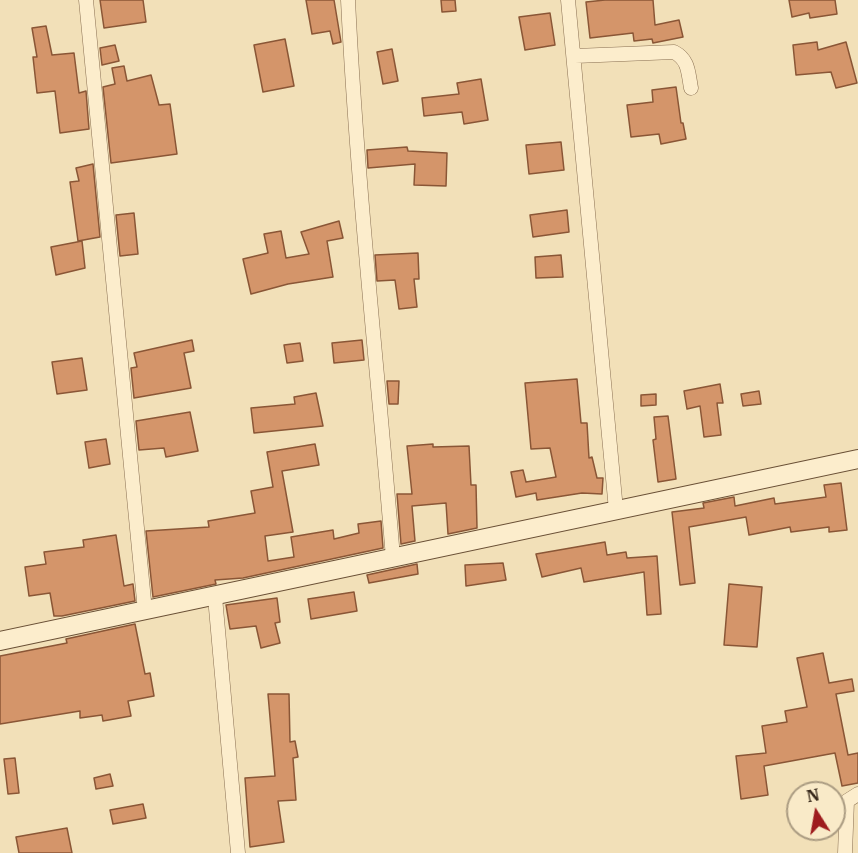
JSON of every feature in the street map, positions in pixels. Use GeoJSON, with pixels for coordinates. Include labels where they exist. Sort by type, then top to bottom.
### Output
{"type":"FeatureCollection","features":[{"type":"Feature","properties":{"kind":"main road"},"geometry":{"type":"LineString","coordinates":[[0,641],[858,459]]}},
{"type":"Feature","properties":{"kind":"street"},"geometry":{"type":"LineString","coordinates":[[86,0],[146,611]]}},
{"type":"Feature","properties":{"kind":"street"},"geometry":{"type":"LineString","coordinates":[[348,0],[353,117],[376,348],[393,558]]}},
{"type":"Feature","properties":{"kind":"street"},"geometry":{"type":"LineString","coordinates":[[568,0],[616,510]]}},
{"type":"Feature","properties":{"kind":"street"},"geometry":{"type":"LineString","coordinates":[[574,56],[674,52],[684,57],[691,88]]}},
{"type":"Feature","properties":{"kind":"street"},"geometry":{"type":"LineString","coordinates":[[215,597],[238,853]]}},
{"type":"Feature","properties":{"kind":"street"},"geometry":{"type":"LineString","coordinates":[[845,853],[847,801],[858,794]]}},
{"type":"Feature","properties":{"kind":"building"},"geometry":{"type":"Polygon","coordinates":[[[100,0],[143,0],[146,22],[104,28],[100,0]]]}},
{"type":"Feature","properties":{"kind":"building"},"geometry":{"type":"Polygon","coordinates":[[[306,0],[334,0],[341,42],[333,44],[330,31],[312,34],[306,0]]]}},
{"type":"Feature","properties":{"kind":"building"},"geometry":{"type":"Polygon","coordinates":[[[441,0],[455,0],[456,11],[442,12],[441,0]]]}},
{"type":"Feature","properties":{"kind":"building"},"geometry":{"type":"Polygon","coordinates":[[[653,0],[655,25],[679,20],[683,37],[653,43],[652,39],[634,41],[633,33],[590,38],[586,2],[653,0]]]}},
{"type":"Feature","properties":{"kind":"building"},"geometry":{"type":"Polygon","coordinates":[[[789,0],[835,0],[837,14],[810,18],[809,13],[792,17],[789,0]]]}},
{"type":"Feature","properties":{"kind":"building"},"geometry":{"type":"Polygon","coordinates":[[[550,13],[555,45],[525,50],[519,17],[550,13]]]}},
{"type":"Feature","properties":{"kind":"building"},"geometry":{"type":"Polygon","coordinates":[[[46,26],[52,55],[74,53],[79,93],[86,91],[89,129],[60,133],[55,91],[37,93],[33,57],[37,57],[32,28],[46,26]]]}},
{"type":"Feature","properties":{"kind":"building"},"geometry":{"type":"Polygon","coordinates":[[[285,39],[294,86],[263,92],[254,45],[285,39]]]}},
{"type":"Feature","properties":{"kind":"building"},"geometry":{"type":"Polygon","coordinates":[[[817,42],[818,50],[846,42],[857,83],[836,88],[831,72],[796,75],[793,45],[817,42]]]}},
{"type":"Feature","properties":{"kind":"building"},"geometry":{"type":"Polygon","coordinates":[[[115,45],[119,61],[102,65],[100,48],[115,45]]]}},
{"type":"Feature","properties":{"kind":"building"},"geometry":{"type":"Polygon","coordinates":[[[392,49],[398,81],[383,84],[377,52],[392,49]]]}},
{"type":"Feature","properties":{"kind":"building"},"geometry":{"type":"Polygon","coordinates":[[[124,66],[127,81],[151,75],[159,105],[170,104],[177,154],[111,163],[103,87],[115,84],[112,68],[124,66]]]}},
{"type":"Feature","properties":{"kind":"building"},"geometry":{"type":"Polygon","coordinates":[[[481,79],[488,120],[464,124],[462,112],[424,116],[422,98],[459,94],[457,83],[481,79]]]}},
{"type":"Feature","properties":{"kind":"building"},"geometry":{"type":"Polygon","coordinates":[[[676,87],[681,123],[683,123],[686,139],[661,144],[659,134],[631,137],[627,105],[653,102],[652,90],[676,87]]]}},
{"type":"Feature","properties":{"kind":"building"},"geometry":{"type":"Polygon","coordinates":[[[561,142],[564,170],[529,174],[526,145],[561,142]]]}},
{"type":"Feature","properties":{"kind":"building"},"geometry":{"type":"Polygon","coordinates":[[[407,147],[408,151],[447,153],[446,186],[414,185],[415,164],[368,168],[367,150],[407,147]]]}},
{"type":"Feature","properties":{"kind":"building"},"geometry":{"type":"Polygon","coordinates":[[[93,164],[100,237],[78,241],[70,182],[79,181],[76,168],[93,164]]]}},
{"type":"Feature","properties":{"kind":"building"},"geometry":{"type":"Polygon","coordinates":[[[567,210],[569,232],[533,237],[530,215],[567,210]]]}},
{"type":"Feature","properties":{"kind":"building"},"geometry":{"type":"Polygon","coordinates":[[[134,213],[138,254],[120,256],[116,215],[134,213]]]}},
{"type":"Feature","properties":{"kind":"building"},"geometry":{"type":"Polygon","coordinates":[[[339,221],[343,238],[327,241],[333,277],[288,284],[251,294],[243,259],[268,253],[264,234],[281,231],[286,258],[309,254],[301,232],[339,221]]]}},
{"type":"Feature","properties":{"kind":"building"},"geometry":{"type":"Polygon","coordinates":[[[82,241],[85,268],[56,275],[51,247],[82,241]]]}},
{"type":"Feature","properties":{"kind":"building"},"geometry":{"type":"Polygon","coordinates":[[[418,253],[419,279],[414,279],[417,307],[399,309],[395,280],[377,281],[375,255],[418,253]]]}},
{"type":"Feature","properties":{"kind":"building"},"geometry":{"type":"Polygon","coordinates":[[[561,255],[563,277],[536,278],[535,257],[561,255]]]}},
{"type":"Feature","properties":{"kind":"building"},"geometry":{"type":"Polygon","coordinates":[[[192,340],[194,351],[184,353],[191,388],[134,398],[131,368],[137,367],[134,353],[192,340]]]}},
{"type":"Feature","properties":{"kind":"building"},"geometry":{"type":"Polygon","coordinates":[[[362,340],[364,360],[334,363],[332,343],[362,340]]]}},
{"type":"Feature","properties":{"kind":"building"},"geometry":{"type":"Polygon","coordinates":[[[300,343],[303,361],[287,363],[284,345],[300,343]]]}},
{"type":"Feature","properties":{"kind":"building"},"geometry":{"type":"Polygon","coordinates":[[[82,358],[87,390],[57,394],[52,362],[82,358]]]}},
{"type":"Feature","properties":{"kind":"building"},"geometry":{"type":"Polygon","coordinates":[[[577,379],[581,423],[587,423],[589,458],[592,457],[597,478],[603,478],[602,494],[582,493],[537,500],[536,493],[516,497],[511,472],[523,470],[526,482],[556,477],[550,448],[531,449],[525,383],[577,379]]]}},
{"type":"Feature","properties":{"kind":"building"},"geometry":{"type":"Polygon","coordinates":[[[387,381],[399,381],[398,404],[389,404],[387,381]]]}},
{"type":"Feature","properties":{"kind":"building"},"geometry":{"type":"Polygon","coordinates":[[[720,384],[723,403],[717,403],[721,435],[704,437],[700,406],[687,409],[684,391],[720,384]]]}},
{"type":"Feature","properties":{"kind":"building"},"geometry":{"type":"Polygon","coordinates":[[[759,391],[761,404],[743,406],[741,394],[759,391]]]}},
{"type":"Feature","properties":{"kind":"building"},"geometry":{"type":"Polygon","coordinates":[[[316,393],[323,426],[254,433],[251,408],[295,404],[294,397],[316,393]]]}},
{"type":"Feature","properties":{"kind":"building"},"geometry":{"type":"Polygon","coordinates":[[[656,394],[656,405],[641,406],[641,395],[656,394]]]}},
{"type":"Feature","properties":{"kind":"building"},"geometry":{"type":"Polygon","coordinates":[[[190,412],[198,451],[166,457],[164,448],[139,450],[136,421],[190,412]]]}},
{"type":"Feature","properties":{"kind":"building"},"geometry":{"type":"Polygon","coordinates":[[[668,416],[676,479],[658,482],[653,440],[656,439],[654,417],[668,416]]]}},
{"type":"Feature","properties":{"kind":"building"},"geometry":{"type":"Polygon","coordinates":[[[106,439],[110,464],[89,468],[85,442],[106,439]]]}},
{"type":"Feature","properties":{"kind":"building"},"geometry":{"type":"Polygon","coordinates":[[[315,444],[319,465],[282,471],[293,532],[265,536],[268,561],[294,557],[291,537],[333,530],[334,539],[359,533],[358,524],[381,521],[383,548],[243,578],[215,580],[216,584],[153,597],[146,531],[209,527],[208,521],[255,513],[251,491],[273,487],[267,452],[315,444]]]}},
{"type":"Feature","properties":{"kind":"building"},"geometry":{"type":"Polygon","coordinates":[[[433,444],[433,447],[469,446],[471,485],[476,485],[477,528],[448,534],[446,503],[412,506],[415,541],[401,544],[397,494],[412,494],[407,446],[433,444]]]}},
{"type":"Feature","properties":{"kind":"building"},"geometry":{"type":"Polygon","coordinates":[[[841,483],[847,530],[829,532],[829,527],[791,532],[790,527],[749,535],[746,517],[689,527],[695,583],[680,585],[672,512],[704,508],[703,503],[734,497],[735,506],[774,498],[775,504],[826,497],[824,485],[841,483]]]}},
{"type":"Feature","properties":{"kind":"building"},"geometry":{"type":"Polygon","coordinates":[[[116,535],[124,586],[133,584],[135,601],[54,616],[50,593],[29,596],[25,567],[46,564],[44,552],[84,547],[83,540],[116,535]]]}},
{"type":"Feature","properties":{"kind":"building"},"geometry":{"type":"Polygon","coordinates":[[[605,542],[607,555],[626,552],[627,558],[657,556],[661,614],[647,615],[644,572],[584,582],[581,568],[542,577],[536,554],[605,542]]]}},
{"type":"Feature","properties":{"kind":"building"},"geometry":{"type":"Polygon","coordinates":[[[503,563],[506,580],[466,586],[465,565],[503,563]]]}},
{"type":"Feature","properties":{"kind":"building"},"geometry":{"type":"Polygon","coordinates":[[[417,564],[418,574],[369,583],[367,575],[417,564]]]}},
{"type":"Feature","properties":{"kind":"building"},"geometry":{"type":"Polygon","coordinates":[[[729,584],[762,587],[757,647],[724,645],[729,584]]]}},
{"type":"Feature","properties":{"kind":"building"},"geometry":{"type":"Polygon","coordinates":[[[354,592],[357,611],[311,619],[308,599],[354,592]]]}},
{"type":"Feature","properties":{"kind":"building"},"geometry":{"type":"Polygon","coordinates":[[[277,598],[280,622],[275,623],[280,643],[261,648],[256,626],[230,629],[226,605],[277,598]]]}},
{"type":"Feature","properties":{"kind":"building"},"geometry":{"type":"Polygon","coordinates":[[[135,624],[145,674],[150,673],[154,696],[128,701],[131,716],[103,721],[102,715],[80,718],[80,711],[0,724],[0,656],[67,643],[66,639],[135,624]]]}},
{"type":"Feature","properties":{"kind":"building"},"geometry":{"type":"Polygon","coordinates":[[[823,653],[829,683],[852,679],[854,691],[836,694],[848,755],[858,753],[858,783],[846,785],[846,781],[841,781],[835,753],[764,766],[768,795],[741,799],[736,756],[766,753],[762,726],[787,722],[785,711],[807,707],[797,658],[823,653]]]}},
{"type":"Feature","properties":{"kind":"building"},"geometry":{"type":"Polygon","coordinates":[[[268,694],[289,694],[290,742],[295,741],[298,757],[293,758],[296,800],[278,801],[284,842],[250,847],[245,778],[275,776],[268,694]]]}},
{"type":"Feature","properties":{"kind":"building"},"geometry":{"type":"Polygon","coordinates":[[[15,758],[19,793],[8,794],[4,759],[15,758]]]}},
{"type":"Feature","properties":{"kind":"building"},"geometry":{"type":"Polygon","coordinates":[[[110,774],[113,786],[96,789],[94,778],[110,774]]]}},
{"type":"Feature","properties":{"kind":"building"},"geometry":{"type":"Polygon","coordinates":[[[143,804],[146,818],[113,824],[110,810],[143,804]]]}},
{"type":"Feature","properties":{"kind":"building"},"geometry":{"type":"Polygon","coordinates":[[[67,828],[72,853],[19,853],[16,837],[67,828]]]}}]}
